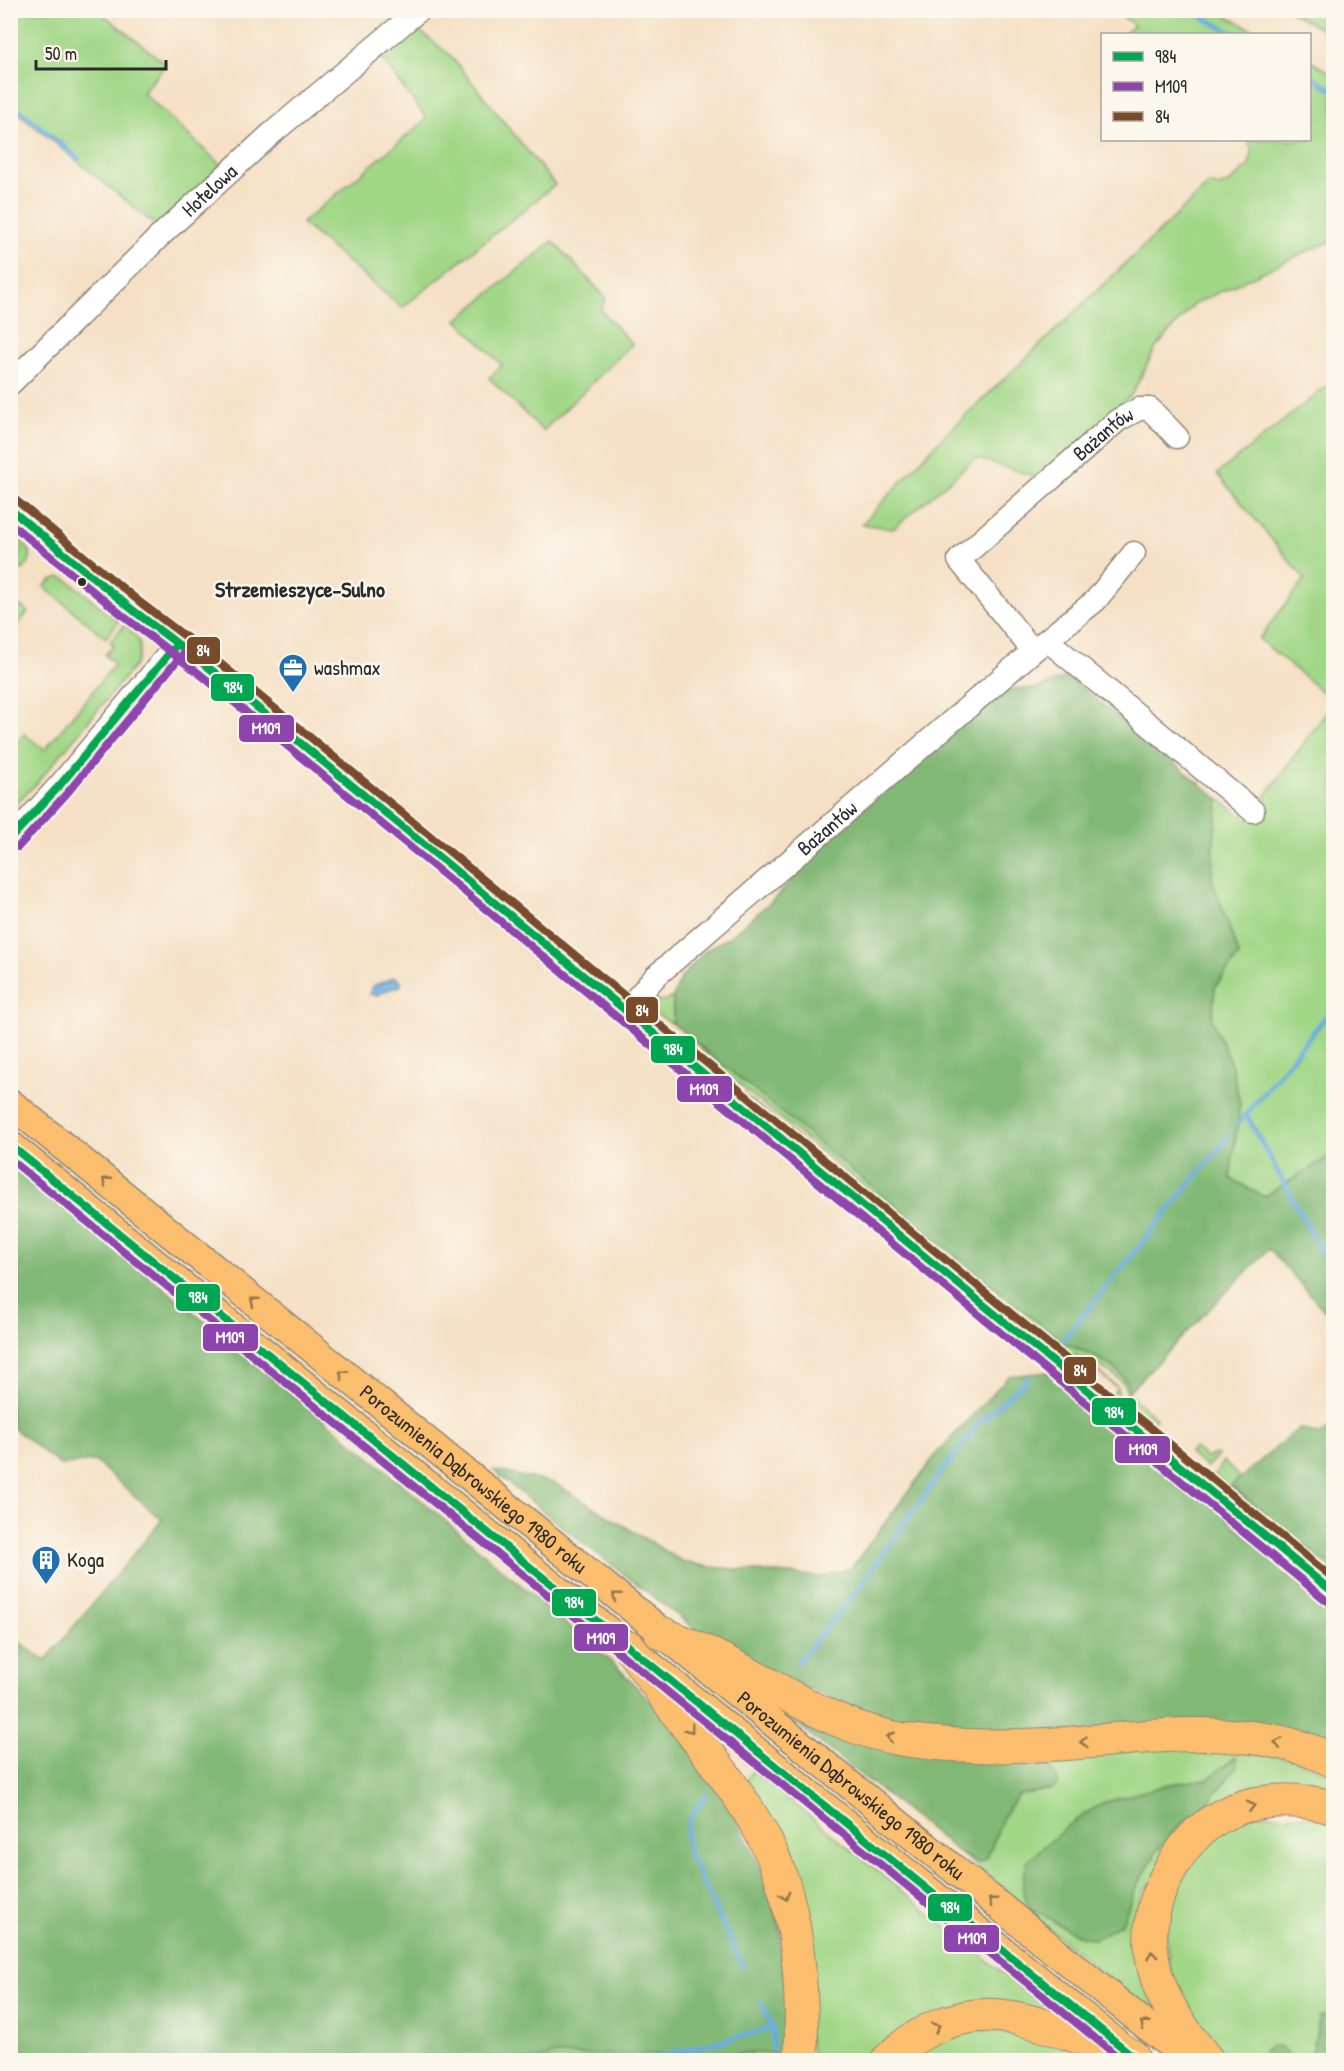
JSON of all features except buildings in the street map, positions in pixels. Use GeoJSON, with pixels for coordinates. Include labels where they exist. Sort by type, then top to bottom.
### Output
{"type":"FeatureCollection","features":[{"type":"Feature","properties":{"kind":"highway"},"geometry":{"type":"LineString","coordinates":[[661,1633],[712,1655],[824,1715],[846,1725],[888,1737],[994,1747],[1142,1736],[1233,1737],[1263,1739],[1290,1745],[1334,1761]]}},
{"type":"Feature","properties":{"kind":"highway"},"geometry":{"type":"LineString","coordinates":[[630,1648],[717,1764],[757,1825],[771,1852],[794,1933],[802,2024],[801,2061]]}},
{"type":"Feature","properties":{"kind":"highway"},"geometry":{"type":"LineString","coordinates":[[1207,2061],[1172,2014],[1160,1988],[1154,1967],[1151,1925],[1156,1898],[1165,1880],[1174,1863],[1188,1846],[1204,1829],[1222,1816],[1247,1806],[1270,1802],[1291,1802],[1334,1808]]}},
{"type":"Feature","properties":{"kind":"highway"},"geometry":{"type":"LineString","coordinates":[[888,2061],[910,2040],[942,2024],[974,2015],[994,2015],[1030,2021],[1135,2058]]}},
{"type":"Feature","properties":{"kind":"main road","name":"Porozumienia Dąbrowskiego 1980 roku"},"geometry":{"type":"LineString","coordinates":[[10,1103],[1189,2061]]}},
{"type":"Feature","properties":{"kind":"main road","name":"Porozumienia Dąbrowskiego 1980 roku"},"geometry":{"type":"LineString","coordinates":[[10,1145],[1135,2058]]}},
{"type":"Feature","properties":{"kind":"street","name":"Hotelowa"},"geometry":{"type":"LineString","coordinates":[[10,384],[161,235],[262,142],[419,10]]}},
{"type":"Feature","properties":{"kind":"street","name":"Bażantów"},"geometry":{"type":"LineString","coordinates":[[1177,437],[1150,408],[1139,409],[1118,420],[959,560],[1040,645],[1253,811]]}},
{"type":"Feature","properties":{"kind":"street"},"geometry":{"type":"LineString","coordinates":[[10,509],[1334,1593]]}},
{"type":"Feature","properties":{"kind":"street","name":"Bażantów"},"geometry":{"type":"LineString","coordinates":[[625,1011],[664,969],[1040,645],[1095,601],[1134,553]]}},
{"type":"Feature","properties":{"kind":"street"},"geometry":{"type":"LineString","coordinates":[[10,840],[53,793],[177,644]]}},
{"type":"Feature","properties":{"kind":"green space"},"geometry":{"type":"Polygon","coordinates":[[[10,11],[99,11],[166,64],[143,93],[221,165],[158,227],[11,107],[10,11]]]}},
{"type":"Feature","properties":{"kind":"green space"},"geometry":{"type":"Polygon","coordinates":[[[1115,11],[1217,11],[1259,33],[1125,33],[1134,25],[1115,11]]]}},
{"type":"Feature","properties":{"kind":"green space"},"geometry":{"type":"Polygon","coordinates":[[[1289,11],[1333,11],[1333,36],[1289,11]]]}},
{"type":"Feature","properties":{"kind":"green space"},"geometry":{"type":"Polygon","coordinates":[[[416,28],[450,55],[555,185],[402,308],[302,223],[427,119],[378,54],[416,28]]]}},
{"type":"Feature","properties":{"kind":"green space"},"geometry":{"type":"Polygon","coordinates":[[[1311,62],[1333,74],[1333,241],[1194,304],[1155,349],[1132,394],[1039,478],[976,458],[893,529],[862,524],[939,441],[1209,184],[1219,187],[1230,182],[1249,165],[1252,151],[1248,141],[1311,141],[1311,62]]]}},
{"type":"Feature","properties":{"kind":"green space"},"geometry":{"type":"Polygon","coordinates":[[[553,241],[606,298],[601,310],[632,344],[543,431],[489,378],[502,365],[457,320],[553,241]]]}},
{"type":"Feature","properties":{"kind":"green space"},"geometry":{"type":"Polygon","coordinates":[[[1333,381],[1333,701],[1259,639],[1305,579],[1217,474],[1333,381]]]}},
{"type":"Feature","properties":{"kind":"green space"},"geometry":{"type":"Polygon","coordinates":[[[11,533],[29,549],[30,558],[23,570],[21,568],[11,575],[11,561],[23,551],[11,540],[11,533]]]}},
{"type":"Feature","properties":{"kind":"green space"},"geometry":{"type":"Polygon","coordinates":[[[60,577],[66,579],[119,621],[106,638],[44,587],[51,580],[60,577]]]}},
{"type":"Feature","properties":{"kind":"green space"},"geometry":{"type":"Polygon","coordinates":[[[17,603],[28,612],[11,633],[10,605],[17,603]]]}},
{"type":"Feature","properties":{"kind":"green space"},"geometry":{"type":"Polygon","coordinates":[[[124,625],[139,642],[140,651],[136,664],[37,783],[11,808],[11,750],[24,734],[45,750],[115,664],[105,655],[114,645],[110,642],[124,625]]]}},
{"type":"Feature","properties":{"kind":"green space"},"geometry":{"type":"Polygon","coordinates":[[[1068,677],[1219,799],[1212,879],[1239,955],[1215,987],[1212,1020],[1232,1067],[1240,1105],[1230,1178],[1264,1197],[1333,1154],[1333,1320],[1269,1249],[1128,1392],[1127,1383],[1113,1368],[1092,1355],[1062,1342],[673,1024],[673,997],[681,978],[706,950],[729,937],[780,894],[802,867],[809,851],[999,689],[1037,688],[1068,677]]]}},
{"type":"Feature","properties":{"kind":"green space"},"geometry":{"type":"Polygon","coordinates":[[[1333,703],[1333,1154],[1264,1197],[1230,1178],[1240,1105],[1232,1067],[1212,1020],[1215,987],[1239,955],[1212,879],[1219,799],[1248,820],[1333,703]]]}},
{"type":"Feature","properties":{"kind":"green space"},"geometry":{"type":"Polygon","coordinates":[[[673,997],[673,1024],[659,1016],[643,1001],[662,1001],[673,997]]]}},
{"type":"Feature","properties":{"kind":"green space"},"geometry":{"type":"Polygon","coordinates":[[[691,1038],[1062,1342],[1095,1357],[1118,1371],[1126,1379],[1130,1395],[1156,1418],[1152,1423],[1133,1407],[1122,1382],[1115,1376],[1100,1366],[1060,1347],[720,1069],[691,1038]]]}},
{"type":"Feature","properties":{"kind":"green space"},"geometry":{"type":"Polygon","coordinates":[[[697,1052],[706,1063],[1067,1359],[1096,1370],[1117,1388],[1097,1372],[1089,1381],[693,1056],[697,1052]]]}},
{"type":"Feature","properties":{"kind":"green space"},"geometry":{"type":"Polygon","coordinates":[[[11,1163],[388,1472],[617,1667],[664,1714],[724,1794],[766,1879],[779,1927],[792,2053],[553,2055],[536,2060],[11,2060],[10,1635],[45,1661],[162,1520],[95,1461],[60,1465],[11,1426],[11,1163]]]}},
{"type":"Feature","properties":{"kind":"green space"},"geometry":{"type":"Polygon","coordinates":[[[1048,1372],[1181,1479],[1333,1611],[1333,1751],[893,1728],[719,1647],[561,1526],[493,1470],[554,1483],[683,1562],[711,1567],[821,1577],[851,1568],[938,1452],[1009,1376],[1048,1372]]]}},
{"type":"Feature","properties":{"kind":"green space"},"geometry":{"type":"Polygon","coordinates":[[[1117,1388],[1121,1399],[1133,1415],[1110,1398],[1117,1388]]]}},
{"type":"Feature","properties":{"kind":"green space"},"geometry":{"type":"Polygon","coordinates":[[[1333,1425],[1333,1567],[1231,1486],[1299,1428],[1320,1435],[1333,1425]]]}},
{"type":"Feature","properties":{"kind":"green space"},"geometry":{"type":"Polygon","coordinates":[[[1194,1448],[1206,1457],[1217,1454],[1218,1456],[1206,1467],[1189,1453],[1194,1448]]]}},
{"type":"Feature","properties":{"kind":"green space"},"geometry":{"type":"Polygon","coordinates":[[[1223,1461],[1240,1478],[1232,1485],[1333,1567],[1333,1572],[1215,1475],[1223,1461]]]}},
{"type":"Feature","properties":{"kind":"green space"},"geometry":{"type":"Polygon","coordinates":[[[777,1705],[1059,1756],[1050,1768],[1057,1779],[1057,1785],[1052,1789],[1018,1795],[1003,1817],[987,1858],[979,1863],[961,1854],[784,1714],[777,1705]]]}},
{"type":"Feature","properties":{"kind":"green space"},"geometry":{"type":"Polygon","coordinates":[[[1210,1745],[1297,1760],[1333,1775],[1333,1796],[1280,1787],[1144,1889],[1136,1916],[1138,1959],[1166,2027],[961,1854],[979,1863],[987,1858],[1003,1817],[1018,1795],[1052,1789],[1057,1779],[1050,1768],[1059,1756],[1210,1745]],[[1236,1757],[1208,1779],[1171,1784],[1102,1803],[1122,1923],[1134,1892],[1157,1851],[1178,1827],[1208,1802],[1236,1757]]]}},
{"type":"Feature","properties":{"kind":"green space"},"geometry":{"type":"Polygon","coordinates":[[[1236,1757],[1237,1766],[1234,1771],[1208,1802],[1178,1827],[1157,1851],[1134,1892],[1122,1923],[1095,1939],[1077,1935],[1028,1906],[1022,1887],[1027,1861],[1074,1821],[1102,1803],[1171,1784],[1208,1779],[1236,1757]]]}},
{"type":"Feature","properties":{"kind":"green space"},"geometry":{"type":"Polygon","coordinates":[[[753,1770],[1057,2017],[992,2001],[872,2060],[814,2060],[745,1783],[753,1770]]]}},
{"type":"Feature","properties":{"kind":"green space"},"geometry":{"type":"Polygon","coordinates":[[[1245,1814],[1334,1817],[1333,2012],[1320,2017],[1313,2050],[1306,2060],[1294,2060],[1280,2047],[1271,2047],[1264,2051],[1261,2060],[1225,2060],[1217,2054],[1172,1989],[1164,1913],[1192,1853],[1245,1814]]]}},
{"type":"Feature","properties":{"kind":"green space"},"geometry":{"type":"Polygon","coordinates":[[[1334,2012],[1333,2060],[1306,2060],[1313,2050],[1320,2017],[1334,2012]]]}},
{"type":"Feature","properties":{"kind":"green space"},"geometry":{"type":"Polygon","coordinates":[[[959,2028],[1051,2036],[1084,2060],[901,2060],[959,2028]]]}},
{"type":"Feature","properties":{"kind":"green space"},"geometry":{"type":"Polygon","coordinates":[[[1271,2047],[1281,2047],[1294,2060],[1261,2060],[1264,2051],[1271,2047]]]}},
{"type":"Feature","properties":{"kind":"green space"},"geometry":{"type":"Polygon","coordinates":[[[792,2053],[792,2060],[536,2060],[553,2055],[792,2053]]]}},
{"type":"Feature","properties":{"kind":"water"},"geometry":{"type":"Polygon","coordinates":[[[395,977],[401,981],[401,986],[384,991],[378,996],[370,994],[373,986],[395,977]]]}},
{"type":"Feature","properties":{"kind":"waterway"},"geometry":{"type":"LineString","coordinates":[[1189,10],[1232,33]]}},
{"type":"Feature","properties":{"kind":"waterway"},"geometry":{"type":"LineString","coordinates":[[1311,76],[1334,91]]}},
{"type":"Feature","properties":{"kind":"waterway"},"geometry":{"type":"LineString","coordinates":[[10,102],[79,159]]}},
{"type":"Feature","properties":{"kind":"waterway"},"geometry":{"type":"LineString","coordinates":[[1238,1124],[1334,1007]]}},
{"type":"Feature","properties":{"kind":"waterway"},"geometry":{"type":"LineString","coordinates":[[1246,1114],[1334,1275]]}},
{"type":"Feature","properties":{"kind":"waterway"},"geometry":{"type":"LineString","coordinates":[[1062,1341],[1229,1136]]}},
{"type":"Feature","properties":{"kind":"waterway"},"geometry":{"type":"LineString","coordinates":[[798,1662],[853,1596],[980,1422],[1029,1378]]}},
{"type":"Feature","properties":{"kind":"waterway"},"geometry":{"type":"LineString","coordinates":[[706,1795],[695,1810],[687,1827],[688,1852],[743,1967]]}},
{"type":"Feature","properties":{"kind":"waterway"},"geometry":{"type":"LineString","coordinates":[[647,2060],[773,2028],[761,2002]]}},
{"type":"Feature","properties":{"kind":"waterway"},"geometry":{"type":"LineString","coordinates":[[772,2049],[773,2028]]}},
{"type":"Feature","properties":{"kind":"transit line","name":"84"},"geometry":{"type":"LineString","coordinates":[[17,501],[141,603],[215,659],[1334,1579]]}},
{"type":"Feature","properties":{"kind":"transit line","name":"984"},"geometry":{"type":"LineString","coordinates":[[10,509],[134,611],[208,667],[1334,1593]]}},
{"type":"Feature","properties":{"kind":"transit line","name":"M109"},"geometry":{"type":"LineString","coordinates":[[10,523],[127,619],[201,675],[1327,1601]]}},
{"type":"Feature","properties":{"kind":"transit line","name":"984"},"geometry":{"type":"LineString","coordinates":[[10,839],[60,785],[177,644]]}},
{"type":"Feature","properties":{"kind":"transit line","name":"M109"},"geometry":{"type":"LineString","coordinates":[[18,847],[68,792],[185,651]]}},
{"type":"Feature","properties":{"kind":"transit line","name":"984"},"geometry":{"type":"LineString","coordinates":[[10,1145],[1138,2060]]}},
{"type":"Feature","properties":{"kind":"transit line","name":"M109"},"geometry":{"type":"LineString","coordinates":[[10,1159],[1122,2060]]}},
{"type":"Feature","properties":{"kind":"place","name":"washmax"},"geometry":{"type":"Point","coordinates":[293,694]}},
{"type":"Feature","properties":{"kind":"place","name":"Koga"},"geometry":{"type":"Point","coordinates":[46,1586]}},
{"type":"Feature","properties":{"kind":"district","name":"Strzemieszyce-Sulno"},"geometry":{"type":"Point","coordinates":[300,589]}}]}
